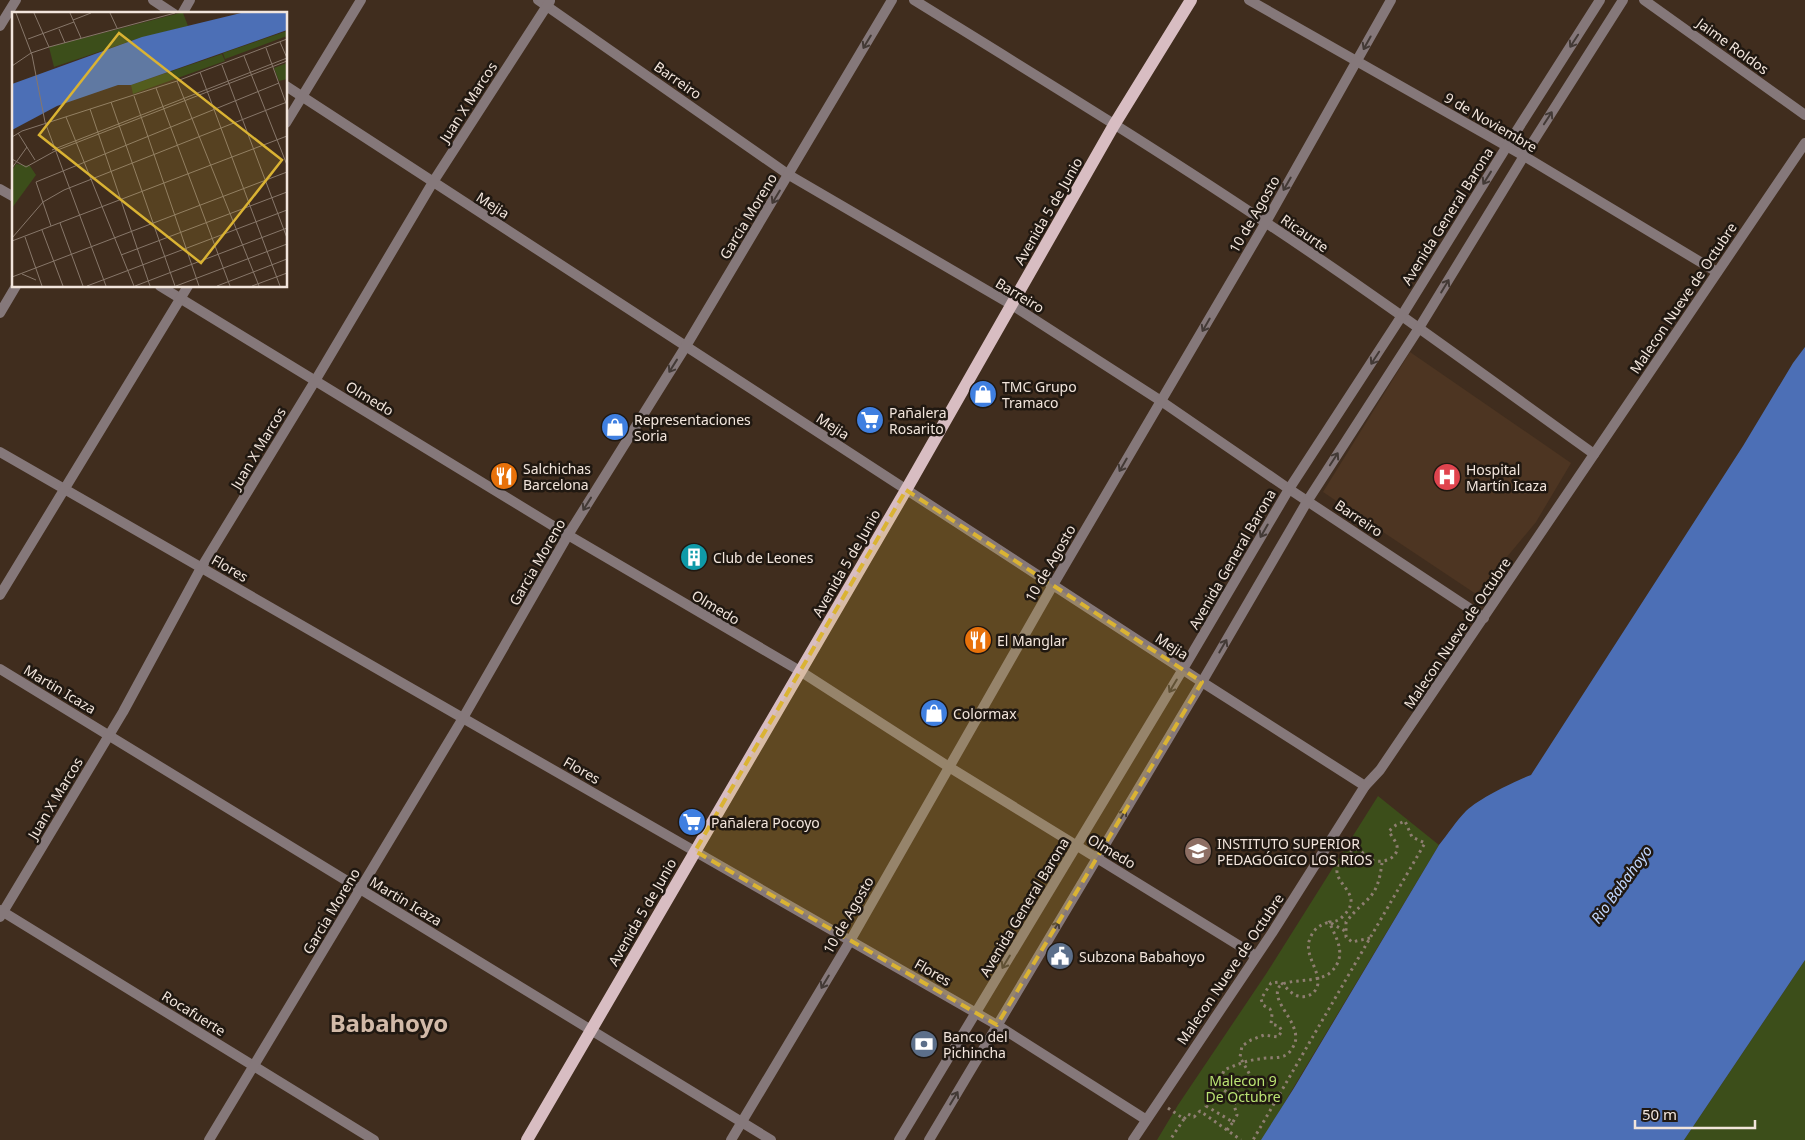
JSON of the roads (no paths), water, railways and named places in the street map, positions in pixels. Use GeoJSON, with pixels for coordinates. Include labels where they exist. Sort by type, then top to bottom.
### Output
{"type":"FeatureCollection","features":[{"type":"Feature","properties":{"kind":"main road","name":"Avenida 5 de Junio"},"geometry":{"type":"LineString","coordinates":[[527,1140],[906,490],[1114,125],[1191,0]]}},
{"type":"Feature","properties":{"kind":"street"},"geometry":{"type":"LineString","coordinates":[[0,26],[16,0]]}},
{"type":"Feature","properties":{"kind":"street"},"geometry":{"type":"LineString","coordinates":[[153,0],[171,12]]}},
{"type":"Feature","properties":{"kind":"street"},"geometry":{"type":"LineString","coordinates":[[183,12],[190,0]]}},
{"type":"Feature","properties":{"kind":"street"},"geometry":{"type":"LineString","coordinates":[[288,120],[361,0]]}},
{"type":"Feature","properties":{"kind":"street","name":"Garcia Moreno"},"geometry":{"type":"LineString","coordinates":[[209,1140],[463,718],[568,535],[686,346],[892,0]]}},
{"type":"Feature","properties":{"kind":"street","name":"Ricaurte"},"geometry":{"type":"LineString","coordinates":[[914,0],[1266,222],[1419,328],[1594,454]]}},
{"type":"Feature","properties":{"kind":"street","name":"9 de Noviembre"},"geometry":{"type":"LineString","coordinates":[[1249,0],[1524,156],[1717,272]]}},
{"type":"Feature","properties":{"kind":"street","name":"10 de Agosto"},"geometry":{"type":"LineString","coordinates":[[731,1140],[850,940],[1053,585],[1266,222],[1391,0]]}},
{"type":"Feature","properties":{"kind":"street","name":"Avenida General Barona"},"geometry":{"type":"LineString","coordinates":[[899,1140],[1183,669],[1289,489],[1401,317],[1506,146],[1600,0]]}},
{"type":"Feature","properties":{"kind":"street"},"geometry":{"type":"LineString","coordinates":[[929,1140],[1202,682],[1308,500],[1419,328],[1524,156],[1624,0]]}},
{"type":"Feature","properties":{"kind":"street","name":"Jaime Roldos"},"geometry":{"type":"LineString","coordinates":[[1644,0],[1805,115]]}},
{"type":"Feature","properties":{"kind":"street","name":"Barreiro"},"geometry":{"type":"LineString","coordinates":[[545,2],[789,175],[1012,305],[1161,401],[1289,489],[1484,618]]}},
{"type":"Feature","properties":{"kind":"street","name":"Juan X Marcos"},"geometry":{"type":"LineString","coordinates":[[1,913],[123,712],[201,568],[433,182],[545,2]]}},
{"type":"Feature","properties":{"kind":"street","name":"Mejia"},"geometry":{"type":"LineString","coordinates":[[288,87],[1202,682],[1366,786]]}},
{"type":"Feature","properties":{"kind":"street","name":"Malecon Nueve de Octubre"},"geometry":{"type":"LineString","coordinates":[[1133,1140],[1158,1100],[1272,933],[1366,786],[1380,770],[1484,618],[1805,143]]}},
{"type":"Feature","properties":{"kind":"street"},"geometry":{"type":"LineString","coordinates":[[0,189],[12,196]]}},
{"type":"Feature","properties":{"kind":"street"},"geometry":{"type":"LineString","coordinates":[[0,313],[15,288]]}},
{"type":"Feature","properties":{"kind":"street","name":"Olmedo"},"geometry":{"type":"LineString","coordinates":[[163,288],[568,535],[800,672],[949,767],[1256,956]]}},
{"type":"Feature","properties":{"kind":"street"},"geometry":{"type":"LineString","coordinates":[[0,595],[187,288]]}},
{"type":"Feature","properties":{"kind":"street","name":"Flores"},"geometry":{"type":"LineString","coordinates":[[0,452],[976,1012],[1146,1119]]}},
{"type":"Feature","properties":{"kind":"street","name":"Martin Icaza"},"geometry":{"type":"LineString","coordinates":[[0,669],[772,1140]]}},
{"type":"Feature","properties":{"kind":"street","name":"Rocafuerte"},"geometry":{"type":"LineString","coordinates":[[1,913],[374,1140]]}},
{"type":"Feature","properties":{"kind":"water","name":"Rio Babahoyo"},"geometry":{"type":"Polygon","coordinates":[[[1805,347],[1805,960],[1684,1140],[1261,1140],[1439,845],[1459,819],[1472,806],[1497,791],[1531,775],[1805,347]]]}},
{"type":"Feature","properties":{"kind":"place","name":"TMC Grupo Tramaco"},"geometry":{"type":"Point","coordinates":[983,394]}},
{"type":"Feature","properties":{"kind":"place","name":"Pañalera Rosarito"},"geometry":{"type":"Point","coordinates":[870,420]}},
{"type":"Feature","properties":{"kind":"place","name":"Representaciones Soria"},"geometry":{"type":"Point","coordinates":[615,427]}},
{"type":"Feature","properties":{"kind":"place","name":"Salchichas Barcelona"},"geometry":{"type":"Point","coordinates":[504,476]}},
{"type":"Feature","properties":{"kind":"place","name":"Hospital Martín Icaza"},"geometry":{"type":"Point","coordinates":[1447,477]}},
{"type":"Feature","properties":{"kind":"place","name":"Club de Leones"},"geometry":{"type":"Point","coordinates":[694,557]}},
{"type":"Feature","properties":{"kind":"place","name":"El Manglar"},"geometry":{"type":"Point","coordinates":[978,640]}},
{"type":"Feature","properties":{"kind":"place","name":"Colormax"},"geometry":{"type":"Point","coordinates":[934,713]}},
{"type":"Feature","properties":{"kind":"place","name":"Pañalera Pocoyo"},"geometry":{"type":"Point","coordinates":[692,822]}},
{"type":"Feature","properties":{"kind":"place","name":"INSTITUTO SUPERIOR PEDAGÓGICO LOS RIOS"},"geometry":{"type":"Point","coordinates":[1198,851]}},
{"type":"Feature","properties":{"kind":"place","name":"Subzona Babahoyo"},"geometry":{"type":"Point","coordinates":[1060,956]}},
{"type":"Feature","properties":{"kind":"place","name":"Banco del Pichincha"},"geometry":{"type":"Point","coordinates":[924,1044]}},
{"type":"Feature","properties":{"kind":"district","name":"Babahoyo"},"geometry":{"type":"Point","coordinates":[389,1022]}},
{"type":"Feature","properties":{"kind":"park label","name":"Malecon 9 De Octubre"},"geometry":{"type":"Point","coordinates":[1243,1088]}}]}
